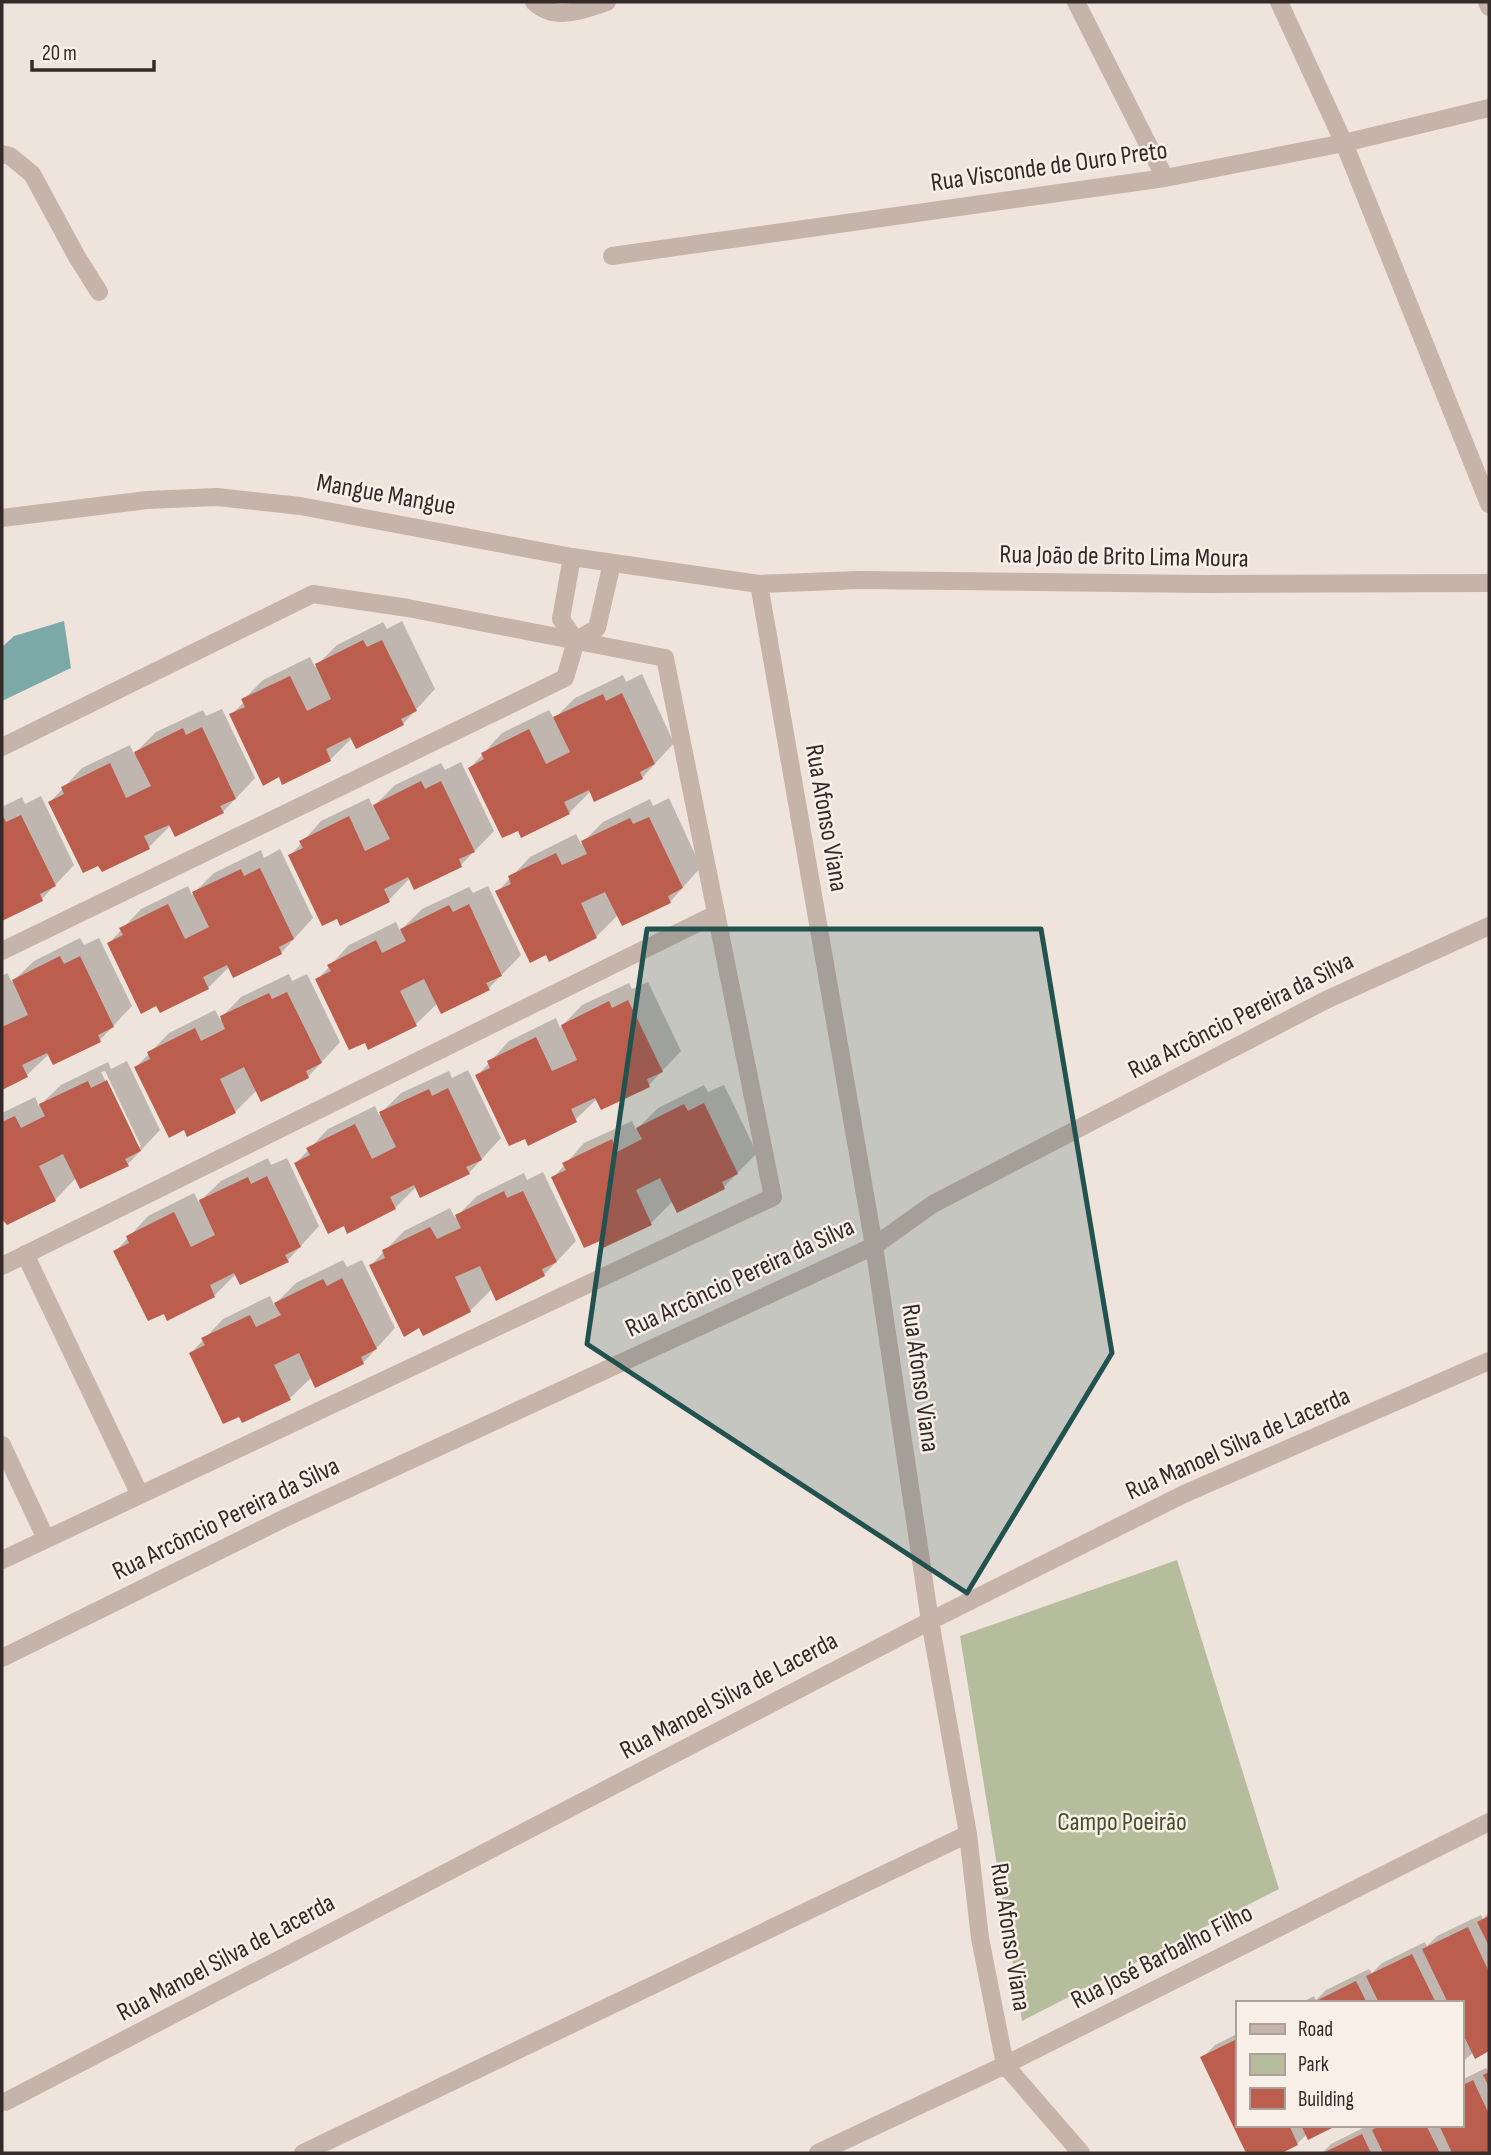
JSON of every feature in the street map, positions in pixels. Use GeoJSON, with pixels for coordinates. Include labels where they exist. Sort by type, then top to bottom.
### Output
{"type":"FeatureCollection","features":[{"type":"Feature","properties":{"kind":"street"},"geometry":{"type":"LineString","coordinates":[[534,2],[553,13],[569,13],[607,2]]}},
{"type":"Feature","properties":{"kind":"street"},"geometry":{"type":"LineString","coordinates":[[1076,2],[1165,177]]}},
{"type":"Feature","properties":{"kind":"street"},"geometry":{"type":"LineString","coordinates":[[1279,2],[1344,143],[1489,504]]}},
{"type":"Feature","properties":{"kind":"street"},"geometry":{"type":"LineString","coordinates":[[1487,2],[1489,7]]}},
{"type":"Feature","properties":{"kind":"street","name":"Rua Visconde de Ouro Preto"},"geometry":{"type":"LineString","coordinates":[[612,256],[1165,177],[1344,143],[1489,108]]}},
{"type":"Feature","properties":{"kind":"street"},"geometry":{"type":"LineString","coordinates":[[2,155],[10,156],[32,174],[99,292]]}},
{"type":"Feature","properties":{"kind":"street","name":"Mangue Mangue"},"geometry":{"type":"LineString","coordinates":[[2,518],[147,500],[217,497],[300,506],[572,557],[759,584]]}},
{"type":"Feature","properties":{"kind":"street"},"geometry":{"type":"LineString","coordinates":[[572,557],[561,619],[576,640]]}},
{"type":"Feature","properties":{"kind":"street"},"geometry":{"type":"LineString","coordinates":[[2,951],[565,678],[576,640],[597,628],[612,563]]}},
{"type":"Feature","properties":{"kind":"street","name":"Rua João de Brito Lima Moura"},"geometry":{"type":"LineString","coordinates":[[759,584],[858,580],[1202,584],[1489,583]]}},
{"type":"Feature","properties":{"kind":"street","name":"Rua Afonso Viana"},"geometry":{"type":"LineString","coordinates":[[759,584],[874,1246],[930,1621],[968,1833],[980,1938],[1005,2065],[1081,2153]]}},
{"type":"Feature","properties":{"kind":"street"},"geometry":{"type":"LineString","coordinates":[[2,747],[313,594],[408,608],[665,658],[773,1197],[2,1560]]}},
{"type":"Feature","properties":{"kind":"street"},"geometry":{"type":"LineString","coordinates":[[2,1266],[716,914]]}},
{"type":"Feature","properties":{"kind":"street","name":"Rua Arcôncio Pereira da Silva"},"geometry":{"type":"LineString","coordinates":[[2,1658],[285,1518],[874,1246],[933,1204],[1326,1000],[1489,926]]}},
{"type":"Feature","properties":{"kind":"street"},"geometry":{"type":"LineString","coordinates":[[26,1254],[140,1495]]}},
{"type":"Feature","properties":{"kind":"street","name":"Rua Manoel Silva de Lacerda"},"geometry":{"type":"LineString","coordinates":[[5,2102],[930,1621],[1184,1494],[1489,1361]]}},
{"type":"Feature","properties":{"kind":"street"},"geometry":{"type":"LineString","coordinates":[[2,1445],[46,1539]]}},
{"type":"Feature","properties":{"kind":"street","name":"Rua José Barbalho Filho"},"geometry":{"type":"LineString","coordinates":[[818,2153],[1005,2065],[1489,1822]]}},
{"type":"Feature","properties":{"kind":"street"},"geometry":{"type":"LineString","coordinates":[[303,2153],[968,1833]]}},
{"type":"Feature","properties":{"kind":"highlighted area"},"geometry":{"type":"Polygon","coordinates":[[[647,929],[1041,929],[1112,1353],[967,1593],[587,1344],[647,929]]]}},
{"type":"Feature","properties":{"kind":"green space","name":"Campo Poeirão"},"geometry":{"type":"Polygon","coordinates":[[[1177,1560],[1279,1889],[1022,2021],[960,1636],[1177,1560]]]}},
{"type":"Feature","properties":{"kind":"water"},"geometry":{"type":"Polygon","coordinates":[[[64,621],[71,668],[2,701],[2,647],[14,636],[64,621]]]}},
{"type":"Feature","properties":{"kind":"building"},"geometry":{"type":"Polygon","coordinates":[[[363,640],[367,647],[382,640],[417,711],[401,719],[404,725],[356,749],[350,737],[326,749],[331,761],[282,785],[279,777],[263,786],[229,714],[245,707],[241,699],[290,676],[307,711],[331,699],[315,664],[363,640]]]}},
{"type":"Feature","properties":{"kind":"building"},"geometry":{"type":"Polygon","coordinates":[[[622,693],[655,764],[640,772],[643,779],[594,802],[589,790],[564,802],[570,814],[521,838],[518,831],[502,838],[468,768],[484,759],[481,753],[529,729],[546,764],[570,752],[553,717],[603,694],[606,701],[622,693]]]}},
{"type":"Feature","properties":{"kind":"building"},"geometry":{"type":"Polygon","coordinates":[[[202,727],[236,799],[220,806],[224,813],[175,837],[169,825],[144,836],[150,849],[102,872],[98,866],[83,873],[48,802],[64,794],[61,787],[110,763],[126,798],[151,786],[134,752],[183,728],[186,735],[202,727]]]}},
{"type":"Feature","properties":{"kind":"building"},"geometry":{"type":"Polygon","coordinates":[[[421,781],[425,789],[441,781],[475,852],[459,859],[462,867],[414,890],[408,877],[384,889],[390,902],[340,926],[337,919],[322,926],[288,855],[303,848],[299,841],[349,816],[365,851],[390,839],[373,805],[421,781]]]}},
{"type":"Feature","properties":{"kind":"building"},"geometry":{"type":"Polygon","coordinates":[[[2,814],[6,822],[21,815],[56,886],[40,894],[43,901],[2,921],[2,814]]]}},
{"type":"Feature","properties":{"kind":"building"},"geometry":{"type":"Polygon","coordinates":[[[649,817],[683,888],[668,896],[671,903],[622,926],[605,892],[581,903],[597,938],[549,962],[546,955],[530,963],[495,891],[511,884],[508,876],[556,853],[562,865],[587,854],[581,841],[630,818],[633,824],[649,817]]]}},
{"type":"Feature","properties":{"kind":"building"},"geometry":{"type":"Polygon","coordinates":[[[260,868],[294,939],[279,947],[282,954],[233,978],[227,965],[203,977],[209,989],[160,1013],[156,1006],[141,1014],[107,943],[123,935],[119,928],[168,904],[185,939],[209,927],[192,892],[241,869],[244,876],[260,868]]]}},
{"type":"Feature","properties":{"kind":"building"},"geometry":{"type":"Polygon","coordinates":[[[469,904],[502,976],[486,983],[490,990],[441,1014],[424,979],[400,991],[417,1026],[368,1050],[365,1043],[349,1050],[315,979],[331,971],[327,965],[376,940],[382,953],[406,941],[400,929],[449,905],[453,912],[469,904]]]}},
{"type":"Feature","properties":{"kind":"building"},"geometry":{"type":"Polygon","coordinates":[[[60,956],[64,964],[80,956],[114,1027],[98,1035],[101,1042],[53,1065],[47,1053],[22,1065],[28,1077],[2,1090],[2,1027],[28,1015],[12,980],[60,956]]]}},
{"type":"Feature","properties":{"kind":"building"},"geometry":{"type":"Polygon","coordinates":[[[287,992],[322,1063],[306,1071],[309,1078],[261,1102],[244,1067],[220,1079],[236,1113],[187,1137],[184,1130],[169,1138],[134,1067],[150,1059],[147,1052],[195,1028],[201,1041],[225,1029],[220,1016],[269,993],[272,999],[287,992]]]}},
{"type":"Feature","properties":{"kind":"building"},"geometry":{"type":"Polygon","coordinates":[[[628,1000],[663,1072],[647,1079],[650,1087],[601,1110],[595,1098],[571,1109],[577,1122],[528,1146],[525,1139],[509,1146],[475,1075],[490,1068],[487,1061],[536,1037],[552,1071],[577,1060],[561,1025],[609,1001],[612,1008],[628,1000]]]}},
{"type":"Feature","properties":{"kind":"building"},"geometry":{"type":"Polygon","coordinates":[[[107,1080],[141,1151],[125,1159],[129,1166],[80,1189],[63,1154],[39,1166],[56,1201],[7,1225],[2,1219],[2,1122],[15,1116],[21,1128],[45,1116],[39,1104],[88,1081],[91,1088],[107,1080]]]}},
{"type":"Feature","properties":{"kind":"building"},"geometry":{"type":"Polygon","coordinates":[[[448,1088],[482,1160],[466,1167],[470,1174],[420,1198],[414,1185],[390,1197],[396,1209],[347,1234],[344,1226],[328,1234],[294,1163],[310,1155],[306,1148],[355,1124],[372,1159],[396,1147],[379,1112],[429,1089],[432,1096],[448,1088]]]}},
{"type":"Feature","properties":{"kind":"building"},"geometry":{"type":"Polygon","coordinates":[[[704,1103],[738,1174],[722,1182],[725,1189],[677,1213],[660,1178],[636,1190],[652,1225],[603,1248],[600,1241],[584,1248],[551,1177],[566,1170],[562,1163],[612,1139],[617,1152],[642,1139],[636,1128],[684,1104],[688,1111],[704,1103]]]}},
{"type":"Feature","properties":{"kind":"building"},"geometry":{"type":"Polygon","coordinates":[[[267,1176],[301,1247],[285,1255],[289,1262],[240,1285],[234,1273],[210,1285],[215,1297],[167,1321],[164,1314],[148,1321],[113,1251],[129,1243],[126,1236],[174,1212],[191,1247],[215,1235],[199,1200],[248,1177],[251,1184],[267,1176]]]}},
{"type":"Feature","properties":{"kind":"building"},"geometry":{"type":"Polygon","coordinates":[[[504,1191],[507,1198],[523,1191],[557,1262],[542,1269],[545,1276],[496,1301],[480,1266],[455,1277],[471,1312],[423,1336],[419,1328],[404,1337],[369,1265],[385,1258],[382,1250],[430,1227],[437,1239],[461,1228],[455,1215],[504,1191]]]}},
{"type":"Feature","properties":{"kind":"building"},"geometry":{"type":"Polygon","coordinates":[[[342,1278],[377,1349],[361,1357],[364,1364],[315,1388],[299,1353],[274,1365],[291,1400],[242,1423],[239,1417],[223,1424],[189,1353],[205,1345],[201,1338],[250,1315],[256,1327],[281,1315],[274,1303],[323,1279],[327,1286],[342,1278]]]}},
{"type":"Feature","properties":{"kind":"building"},"geometry":{"type":"Polygon","coordinates":[[[1489,1916],[1489,1946],[1477,1922],[1489,1916]]]}},
{"type":"Feature","properties":{"kind":"building"},"geometry":{"type":"Polygon","coordinates":[[[1468,1927],[1489,1972],[1489,2051],[1475,2059],[1463,2034],[1463,2001],[1447,2001],[1422,1949],[1468,1927]]]}},
{"type":"Feature","properties":{"kind":"building"},"geometry":{"type":"Polygon","coordinates":[[[1412,1954],[1435,2001],[1378,2001],[1366,1976],[1412,1954]]]}},
{"type":"Feature","properties":{"kind":"building"},"geometry":{"type":"Polygon","coordinates":[[[1356,1981],[1366,2001],[1316,2001],[1356,1981]]]}},
{"type":"Feature","properties":{"kind":"building"},"geometry":{"type":"Polygon","coordinates":[[[1236,2039],[1236,2127],[1290,2127],[1298,2145],[1282,2153],[1246,2153],[1200,2057],[1236,2039]]]}},
{"type":"Feature","properties":{"kind":"building"},"geometry":{"type":"Polygon","coordinates":[[[1489,2072],[1489,2087],[1483,2075],[1489,2072]]]}},
{"type":"Feature","properties":{"kind":"building"},"geometry":{"type":"Polygon","coordinates":[[[1473,2080],[1489,2114],[1489,2153],[1452,2153],[1440,2127],[1463,2127],[1463,2085],[1473,2080]]]}},
{"type":"Feature","properties":{"kind":"building"},"geometry":{"type":"Polygon","coordinates":[[[1302,2127],[1334,2127],[1308,2140],[1302,2127]]]}},
{"type":"Feature","properties":{"kind":"building"},"geometry":{"type":"Polygon","coordinates":[[[1377,2127],[1427,2127],[1440,2153],[1383,2153],[1372,2130],[1377,2127]]]}},
{"type":"Feature","properties":{"kind":"building"},"geometry":{"type":"Polygon","coordinates":[[[1362,2134],[1371,2153],[1323,2153],[1362,2134]]]}}]}
